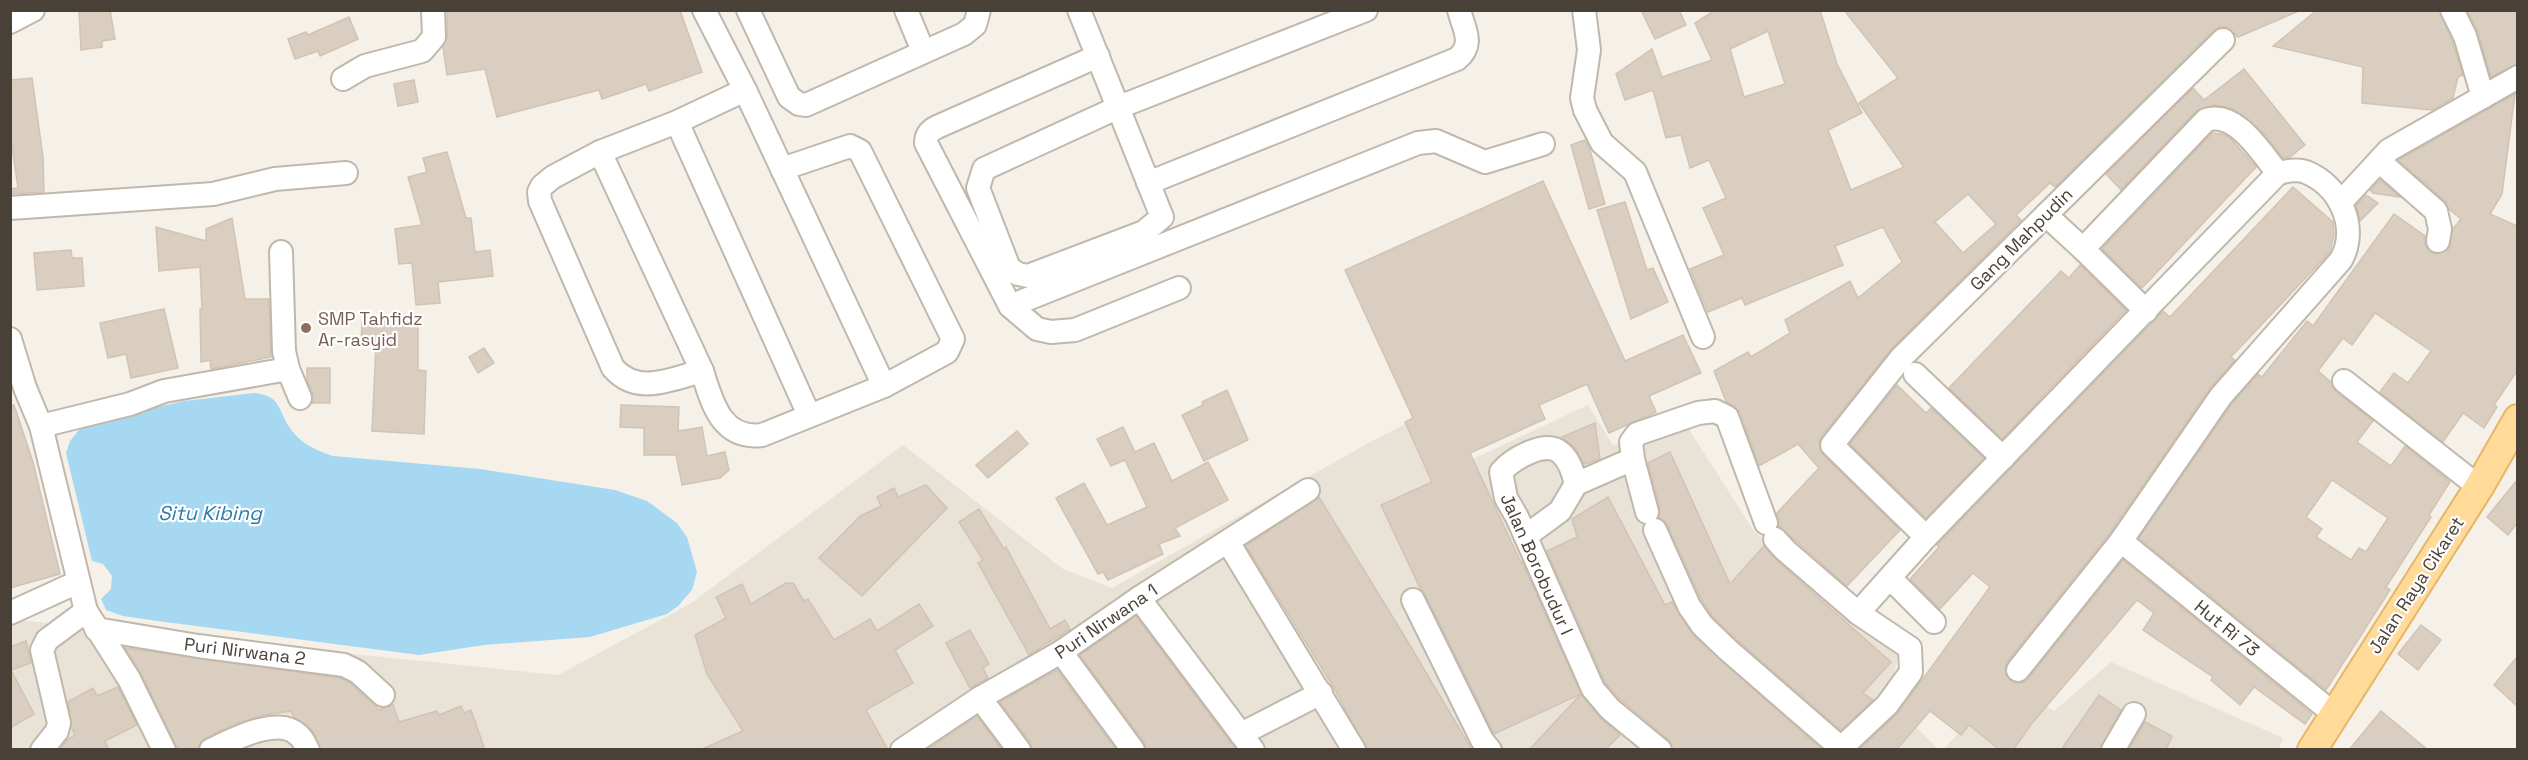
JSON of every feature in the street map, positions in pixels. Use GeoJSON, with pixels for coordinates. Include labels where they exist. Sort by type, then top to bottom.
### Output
{"type":"FeatureCollection","features":[{"type":"Feature","properties":{"kind":"main road","name":"Jalan Raya Cikaret"},"geometry":{"type":"LineString","coordinates":[[2312,750],[2479,487],[2517,419]]}},
{"type":"Feature","properties":{"kind":"street"},"geometry":{"type":"LineString","coordinates":[[10,22],[33,10]]}},
{"type":"Feature","properties":{"kind":"street"},"geometry":{"type":"LineString","coordinates":[[343,79],[365,66],[422,51],[434,38],[433,10]]}},
{"type":"Feature","properties":{"kind":"street"},"geometry":{"type":"LineString","coordinates":[[740,10],[708,17],[745,90],[884,386]]}},
{"type":"Feature","properties":{"kind":"street"},"geometry":{"type":"LineString","coordinates":[[748,10],[789,97],[799,104],[812,103],[964,34],[975,25],[979,10]]}},
{"type":"Feature","properties":{"kind":"street"},"geometry":{"type":"LineString","coordinates":[[906,10],[923,51]]}},
{"type":"Feature","properties":{"kind":"street"},"geometry":{"type":"LineString","coordinates":[[1079,10],[1119,107],[1162,217],[1144,232],[1028,276],[1018,274],[1009,268],[978,188],[979,178],[984,169],[1119,107],[1366,10]]}},
{"type":"Feature","properties":{"kind":"street"},"geometry":{"type":"LineString","coordinates":[[1148,183],[1457,59],[1467,51],[1468,42],[1459,10]]}},
{"type":"Feature","properties":{"kind":"street"},"geometry":{"type":"LineString","coordinates":[[1584,10],[1589,50],[1582,98],[1585,110],[1602,143],[1635,172],[1703,337]]}},
{"type":"Feature","properties":{"kind":"street"},"geometry":{"type":"LineString","coordinates":[[2452,10],[2464,36],[2483,97]]}},
{"type":"Feature","properties":{"kind":"street","name":"Gang Mahpudin"},"geometry":{"type":"LineString","coordinates":[[1926,537],[1832,445],[1901,358],[2223,40]]}},
{"type":"Feature","properties":{"kind":"street"},"geometry":{"type":"LineString","coordinates":[[1098,56],[937,127],[926,137],[928,148],[1010,306],[1037,329],[1075,330],[1179,288]]}},
{"type":"Feature","properties":{"kind":"street"},"geometry":{"type":"LineString","coordinates":[[2341,202],[2388,150],[2517,77]]}},
{"type":"Feature","properties":{"kind":"street"},"geometry":{"type":"LineString","coordinates":[[702,371],[650,384],[628,382],[613,368],[540,201],[539,192],[542,186],[553,177],[600,152],[677,122],[745,90]]}},
{"type":"Feature","properties":{"kind":"street"},"geometry":{"type":"LineString","coordinates":[[2083,249],[2206,120],[2217,117],[2238,127],[2278,173]]}},
{"type":"Feature","properties":{"kind":"street"},"geometry":{"type":"LineString","coordinates":[[677,122],[809,415]]}},
{"type":"Feature","properties":{"kind":"street"},"geometry":{"type":"LineString","coordinates":[[1010,306],[1418,143],[1436,141],[1485,162],[1543,144]]}},
{"type":"Feature","properties":{"kind":"street"},"geometry":{"type":"LineString","coordinates":[[600,152],[702,371],[713,408],[724,423],[749,437],[762,435],[884,386],[947,352],[953,339],[860,151],[850,146],[782,169]]}},
{"type":"Feature","properties":{"kind":"street"},"geometry":{"type":"LineString","coordinates":[[2379,161],[2436,211],[2440,229],[2438,241]]}},
{"type":"Feature","properties":{"kind":"street"},"geometry":{"type":"LineString","coordinates":[[1858,614],[1926,537],[2278,173],[2304,172],[2336,195],[2341,202],[2348,230],[2347,249],[2341,260],[2221,396],[2121,541],[2018,670]]}},
{"type":"Feature","properties":{"kind":"street"},"geometry":{"type":"LineString","coordinates":[[10,208],[213,194],[275,179],[346,173]]}},
{"type":"Feature","properties":{"kind":"street"},"geometry":{"type":"LineString","coordinates":[[2046,215],[2146,311]]}},
{"type":"Feature","properties":{"kind":"street"},"geometry":{"type":"LineString","coordinates":[[281,252],[284,351],[288,369],[300,398]]}},
{"type":"Feature","properties":{"kind":"street"},"geometry":{"type":"LineString","coordinates":[[10,339],[18,390],[41,426],[78,582],[91,620],[129,679],[164,750]]}},
{"type":"Feature","properties":{"kind":"street"},"geometry":{"type":"LineString","coordinates":[[41,426],[130,404],[164,391],[288,369]]}},
{"type":"Feature","properties":{"kind":"street"},"geometry":{"type":"LineString","coordinates":[[1915,374],[2003,458]]}},
{"type":"Feature","properties":{"kind":"street"},"geometry":{"type":"LineString","coordinates":[[2344,381],[2479,487]]}},
{"type":"Feature","properties":{"kind":"street"},"geometry":{"type":"LineString","coordinates":[[1715,411],[1727,417],[1771,531],[1785,550],[1858,614],[1910,648],[1911,672],[1887,705],[1840,749],[1702,625],[1689,606],[1651,521],[1633,459],[1630,442],[1637,434],[1698,413],[1715,411]]}},
{"type":"Feature","properties":{"kind":"street","name":"Jalan Borobudur I"},"geometry":{"type":"LineString","coordinates":[[1576,484],[1567,460],[1560,452],[1554,450],[1533,451],[1516,457],[1502,472],[1503,487],[1593,689],[1636,742],[1660,750]]}},
{"type":"Feature","properties":{"kind":"street"},"geometry":{"type":"LineString","coordinates":[[1526,536],[1560,511],[1576,484],[1633,459]]}},
{"type":"Feature","properties":{"kind":"street","name":"Puri Nirwana 1"},"geometry":{"type":"LineString","coordinates":[[902,750],[980,698],[1061,652],[1139,598],[1308,490]]}},
{"type":"Feature","properties":{"kind":"street","name":"Hut Ri 73"},"geometry":{"type":"LineString","coordinates":[[2121,541],[2334,714]]}},
{"type":"Feature","properties":{"kind":"street"},"geometry":{"type":"LineString","coordinates":[[1228,542],[1354,750]]}},
{"type":"Feature","properties":{"kind":"street"},"geometry":{"type":"LineString","coordinates":[[1891,579],[1934,622]]}},
{"type":"Feature","properties":{"kind":"street"},"geometry":{"type":"LineString","coordinates":[[10,613],[78,582]]}},
{"type":"Feature","properties":{"kind":"street"},"geometry":{"type":"LineString","coordinates":[[1139,598],[1247,742],[1321,693]]}},
{"type":"Feature","properties":{"kind":"street"},"geometry":{"type":"LineString","coordinates":[[1413,600],[1482,740],[1490,750]]}},
{"type":"Feature","properties":{"kind":"street"},"geometry":{"type":"LineString","coordinates":[[42,750],[57,731],[59,723],[42,650],[47,640],[91,620]]}},
{"type":"Feature","properties":{"kind":"street","name":"Puri Nirwana 2"},"geometry":{"type":"LineString","coordinates":[[91,620],[198,646],[344,665],[358,672],[383,695]]}},
{"type":"Feature","properties":{"kind":"street"},"geometry":{"type":"LineString","coordinates":[[1061,652],[1133,750]]}},
{"type":"Feature","properties":{"kind":"street"},"geometry":{"type":"LineString","coordinates":[[980,698],[1019,750]]}},
{"type":"Feature","properties":{"kind":"street"},"geometry":{"type":"LineString","coordinates":[[2113,750],[2134,714]]}},
{"type":"Feature","properties":{"kind":"street"},"geometry":{"type":"LineString","coordinates":[[211,750],[239,736],[279,727],[298,734],[308,750]]}},
{"type":"Feature","properties":{"kind":"shaded area"},"geometry":{"type":"Polygon","coordinates":[[[1444,404],[1473,459],[1588,405],[1613,445],[1688,428],[1754,531],[1848,614],[1899,653],[1888,699],[1938,749],[11,749],[10,619],[558,675],[690,604],[903,445],[1063,569],[1112,588],[1370,442],[1444,404]]]}},
{"type":"Feature","properties":{"kind":"shaded area"},"geometry":{"type":"Polygon","coordinates":[[[2111,662],[2283,738],[2278,750],[1943,750],[2007,679],[2054,711],[2111,662]]]}},
{"type":"Feature","properties":{"kind":"water","name":"Situ Kibing"},"geometry":{"type":"Polygon","coordinates":[[[254,393],[270,397],[275,401],[287,424],[300,440],[333,456],[480,469],[615,490],[647,501],[677,523],[687,537],[697,572],[692,590],[678,606],[667,614],[590,637],[484,645],[419,655],[123,616],[106,610],[101,599],[111,589],[112,576],[103,564],[92,561],[66,453],[70,441],[78,431],[92,422],[184,401],[254,393]]]}},
{"type":"Feature","properties":{"kind":"building"},"geometry":{"type":"Polygon","coordinates":[[[79,10],[110,10],[115,39],[102,41],[102,47],[81,50],[79,10]]]}},
{"type":"Feature","properties":{"kind":"building"},"geometry":{"type":"Polygon","coordinates":[[[447,10],[680,10],[702,72],[649,91],[646,84],[602,99],[599,90],[497,117],[485,69],[447,75],[443,47],[447,36],[447,10]]]}},
{"type":"Feature","properties":{"kind":"building"},"geometry":{"type":"Polygon","coordinates":[[[1641,10],[1679,10],[1686,25],[1655,39],[1641,10]]]}},
{"type":"Feature","properties":{"kind":"building"},"geometry":{"type":"Polygon","coordinates":[[[1715,10],[1820,10],[1837,64],[1862,113],[1828,130],[1851,190],[1904,167],[1859,103],[1898,78],[1844,10],[2301,10],[2238,37],[2227,27],[2214,30],[2055,187],[2050,183],[2016,215],[2021,220],[1892,348],[1821,437],[1819,443],[1823,455],[1900,530],[1847,586],[1779,526],[1777,513],[1819,468],[1798,444],[1759,466],[1740,412],[1726,401],[1714,371],[1748,352],[1751,357],[1790,333],[1785,320],[1850,281],[1858,298],[1902,262],[1883,227],[1835,246],[1843,265],[1745,305],[1742,298],[1708,312],[1690,269],[1724,255],[1703,208],[1726,198],[1709,160],[1690,168],[1681,135],[1666,138],[1653,90],[1625,100],[1616,74],[1652,49],[1662,77],[1712,60],[1695,23],[1715,10]],[[1768,31],[1730,49],[1744,97],[1785,84],[1768,31]],[[1968,194],[1935,222],[1963,253],[1996,224],[1968,194]]]}},
{"type":"Feature","properties":{"kind":"building"},"geometry":{"type":"Polygon","coordinates":[[[2317,10],[2439,10],[2463,75],[2458,77],[2453,98],[2432,110],[2362,103],[2363,67],[2273,46],[2317,10]]]}},
{"type":"Feature","properties":{"kind":"building"},"geometry":{"type":"Polygon","coordinates":[[[2467,10],[2517,10],[2517,64],[2491,77],[2478,32],[2467,10]]]}},
{"type":"Feature","properties":{"kind":"building"},"geometry":{"type":"Polygon","coordinates":[[[349,17],[358,39],[320,56],[318,51],[295,59],[288,39],[306,32],[308,35],[349,17]]]}},
{"type":"Feature","properties":{"kind":"building"},"geometry":{"type":"Polygon","coordinates":[[[2244,69],[2305,145],[2290,157],[2283,158],[2266,136],[2244,116],[2231,108],[2215,105],[2196,111],[2121,190],[2106,174],[2193,88],[2204,100],[2244,69]]]}},
{"type":"Feature","properties":{"kind":"building"},"geometry":{"type":"Polygon","coordinates":[[[32,78],[43,157],[44,192],[10,194],[10,189],[18,188],[10,133],[10,80],[32,78]]]}},
{"type":"Feature","properties":{"kind":"building"},"geometry":{"type":"Polygon","coordinates":[[[414,80],[418,102],[398,106],[394,84],[414,80]]]}},
{"type":"Feature","properties":{"kind":"building"},"geometry":{"type":"Polygon","coordinates":[[[2515,94],[2502,194],[2490,214],[2517,226],[2517,371],[2494,405],[2497,407],[2484,428],[2463,413],[2443,442],[2380,392],[2394,373],[2408,383],[2431,351],[2375,313],[2352,345],[2343,338],[2318,371],[2331,382],[2336,392],[2373,421],[2357,442],[2391,466],[2405,446],[2450,482],[2429,515],[2431,517],[2386,587],[2390,590],[2326,690],[2139,538],[2232,404],[2258,374],[2262,377],[2307,321],[2313,326],[2394,214],[2425,236],[2425,245],[2430,252],[2436,254],[2448,250],[2453,229],[2461,219],[2449,209],[2445,201],[2398,160],[2515,94]],[[2332,480],[2306,517],[2322,529],[2316,537],[2351,560],[2359,548],[2366,552],[2388,518],[2332,480]]]}},
{"type":"Feature","properties":{"kind":"building"},"geometry":{"type":"Polygon","coordinates":[[[2212,133],[2230,138],[2256,167],[2142,288],[2102,249],[2212,133]]]}},
{"type":"Feature","properties":{"kind":"building"},"geometry":{"type":"Polygon","coordinates":[[[1585,140],[1605,204],[1589,209],[1571,145],[1585,140]]]}},
{"type":"Feature","properties":{"kind":"building"},"geometry":{"type":"Polygon","coordinates":[[[447,152],[466,218],[471,218],[475,252],[490,250],[493,276],[438,282],[440,303],[416,305],[412,263],[399,264],[395,229],[422,225],[408,177],[427,172],[423,158],[447,152]]]}},
{"type":"Feature","properties":{"kind":"building"},"geometry":{"type":"Polygon","coordinates":[[[2380,180],[2400,197],[2373,193],[2370,190],[2380,180]]]}},
{"type":"Feature","properties":{"kind":"building"},"geometry":{"type":"Polygon","coordinates":[[[1543,181],[1625,361],[1683,335],[1701,373],[1649,396],[1656,412],[1609,433],[1587,384],[1539,405],[1545,419],[1470,453],[1581,694],[1494,734],[1381,505],[1432,482],[1405,422],[1413,418],[1345,270],[1543,181]]]}},
{"type":"Feature","properties":{"kind":"building"},"geometry":{"type":"Polygon","coordinates":[[[2293,187],[2333,222],[2334,234],[2330,252],[2231,357],[2235,360],[2210,388],[2110,533],[2007,662],[2005,669],[2006,675],[2015,683],[2022,683],[2028,679],[2123,560],[2312,714],[2305,724],[2254,687],[2240,705],[2211,680],[2213,677],[2143,630],[2154,613],[2137,600],[2033,722],[2013,750],[2000,750],[1969,725],[1961,735],[1930,711],[1896,750],[1859,750],[1898,713],[1990,587],[1973,573],[1940,609],[1910,579],[1939,547],[1937,545],[2163,311],[2170,317],[2293,187]]]}},
{"type":"Feature","properties":{"kind":"building"},"geometry":{"type":"Polygon","coordinates":[[[2366,195],[2378,203],[2360,221],[2356,206],[2366,195]]]}},
{"type":"Feature","properties":{"kind":"building"},"geometry":{"type":"Polygon","coordinates":[[[1625,202],[1647,270],[1653,268],[1668,302],[1631,319],[1597,210],[1625,202]]]}},
{"type":"Feature","properties":{"kind":"building"},"geometry":{"type":"Polygon","coordinates":[[[232,218],[245,299],[269,299],[271,357],[211,369],[210,360],[201,362],[200,267],[159,271],[156,227],[206,241],[206,229],[232,218]]]}},
{"type":"Feature","properties":{"kind":"building"},"geometry":{"type":"Polygon","coordinates":[[[71,250],[72,258],[82,258],[84,286],[37,290],[34,253],[71,250]]]}},
{"type":"Feature","properties":{"kind":"building"},"geometry":{"type":"Polygon","coordinates":[[[2080,265],[2126,310],[2002,439],[1949,388],[2061,271],[2069,278],[2080,265]]]}},
{"type":"Feature","properties":{"kind":"building"},"geometry":{"type":"Polygon","coordinates":[[[164,309],[178,368],[131,378],[126,354],[108,358],[100,323],[164,309]]]}},
{"type":"Feature","properties":{"kind":"building"},"geometry":{"type":"Polygon","coordinates":[[[362,321],[418,322],[418,370],[426,371],[424,434],[372,431],[376,345],[361,346],[362,321]]]}},
{"type":"Feature","properties":{"kind":"building"},"geometry":{"type":"Polygon","coordinates":[[[484,348],[494,363],[478,373],[469,357],[484,348]]]}},
{"type":"Feature","properties":{"kind":"building"},"geometry":{"type":"Polygon","coordinates":[[[307,368],[330,368],[330,403],[312,403],[313,393],[307,380],[307,368]]]}},
{"type":"Feature","properties":{"kind":"building"},"geometry":{"type":"Polygon","coordinates":[[[1897,385],[1926,413],[1931,408],[1984,458],[1926,518],[1850,444],[1897,385]]]}},
{"type":"Feature","properties":{"kind":"building"},"geometry":{"type":"Polygon","coordinates":[[[1227,390],[1248,440],[1204,461],[1182,415],[1227,390]]]}},
{"type":"Feature","properties":{"kind":"building"},"geometry":{"type":"Polygon","coordinates":[[[14,405],[33,462],[60,574],[10,588],[10,406],[14,405]]]}},
{"type":"Feature","properties":{"kind":"building"},"geometry":{"type":"Polygon","coordinates":[[[621,405],[679,407],[678,431],[702,427],[707,456],[725,452],[729,470],[720,478],[682,485],[676,455],[644,455],[644,428],[620,427],[621,405]]]}},
{"type":"Feature","properties":{"kind":"building"},"geometry":{"type":"Polygon","coordinates":[[[1595,423],[1600,459],[1584,464],[1575,448],[1562,437],[1595,423]]]}},
{"type":"Feature","properties":{"kind":"building"},"geometry":{"type":"Polygon","coordinates":[[[1123,427],[1135,452],[1154,443],[1172,481],[1208,462],[1228,500],[1175,528],[1180,536],[1159,544],[1163,554],[1108,580],[1103,572],[1098,574],[1056,498],[1084,483],[1107,525],[1147,507],[1125,460],[1111,466],[1097,439],[1123,427]]]}},
{"type":"Feature","properties":{"kind":"building"},"geometry":{"type":"Polygon","coordinates":[[[1017,431],[1028,444],[988,478],[976,465],[1017,431]]]}},
{"type":"Feature","properties":{"kind":"building"},"geometry":{"type":"Polygon","coordinates":[[[1670,452],[1730,584],[1764,546],[1776,560],[1891,662],[1863,693],[1873,700],[1841,730],[1737,640],[1712,616],[1701,599],[1667,524],[1659,517],[1660,509],[1648,463],[1670,452]]]}},
{"type":"Feature","properties":{"kind":"building"},"geometry":{"type":"Polygon","coordinates":[[[2517,480],[2517,523],[2508,535],[2487,517],[2517,480]]]}},
{"type":"Feature","properties":{"kind":"building"},"geometry":{"type":"Polygon","coordinates":[[[926,485],[947,508],[862,596],[819,558],[860,516],[881,506],[877,497],[894,488],[898,497],[926,485]]]}},
{"type":"Feature","properties":{"kind":"building"},"geometry":{"type":"Polygon","coordinates":[[[1319,497],[1472,750],[1367,750],[1333,686],[1246,546],[1319,497]]]}},
{"type":"Feature","properties":{"kind":"building"},"geometry":{"type":"Polygon","coordinates":[[[1608,497],[1665,605],[1672,602],[1693,635],[1822,750],[1673,750],[1669,740],[1620,699],[1605,682],[1547,551],[1577,537],[1572,519],[1608,497]]]}},
{"type":"Feature","properties":{"kind":"building"},"geometry":{"type":"Polygon","coordinates":[[[979,509],[1004,549],[1006,547],[1050,629],[1065,620],[1070,629],[1029,655],[978,563],[983,560],[959,522],[979,509]]]}},
{"type":"Feature","properties":{"kind":"building"},"geometry":{"type":"Polygon","coordinates":[[[786,583],[793,583],[804,601],[808,599],[834,640],[870,619],[877,631],[919,604],[933,626],[895,650],[913,683],[866,710],[888,750],[700,750],[743,731],[707,674],[695,635],[726,618],[716,597],[742,584],[751,604],[786,583]]]}},
{"type":"Feature","properties":{"kind":"building"},"geometry":{"type":"Polygon","coordinates":[[[1136,616],[1236,750],[1146,750],[1144,742],[1080,655],[1136,616]]]}},
{"type":"Feature","properties":{"kind":"building"},"geometry":{"type":"Polygon","coordinates":[[[2421,625],[2441,640],[2418,670],[2398,654],[2421,625]]]}},
{"type":"Feature","properties":{"kind":"building"},"geometry":{"type":"Polygon","coordinates":[[[970,630],[989,664],[983,668],[988,678],[970,688],[946,643],[970,630]]]}},
{"type":"Feature","properties":{"kind":"building"},"geometry":{"type":"Polygon","coordinates":[[[26,641],[31,663],[11,670],[34,714],[10,728],[10,647],[26,641]]]}},
{"type":"Feature","properties":{"kind":"building"},"geometry":{"type":"Polygon","coordinates":[[[125,648],[340,678],[350,683],[379,710],[393,705],[399,722],[437,711],[439,715],[461,706],[464,713],[471,710],[485,750],[321,750],[313,731],[294,717],[291,711],[263,715],[237,723],[205,738],[198,750],[178,750],[141,673],[125,648]]]}},
{"type":"Feature","properties":{"kind":"building"},"geometry":{"type":"Polygon","coordinates":[[[2517,657],[2517,706],[2494,685],[2517,657]]]}},
{"type":"Feature","properties":{"kind":"building"},"geometry":{"type":"Polygon","coordinates":[[[1057,670],[1116,750],[1032,750],[1030,742],[1000,702],[1057,670]]]}},
{"type":"Feature","properties":{"kind":"building"},"geometry":{"type":"Polygon","coordinates":[[[118,687],[137,725],[105,741],[109,750],[60,750],[67,740],[75,735],[68,702],[93,688],[97,696],[118,687]]]}},
{"type":"Feature","properties":{"kind":"building"},"geometry":{"type":"Polygon","coordinates":[[[1581,694],[1600,718],[1620,735],[1605,750],[1529,750],[1581,694]]]}},
{"type":"Feature","properties":{"kind":"building"},"geometry":{"type":"Polygon","coordinates":[[[2099,695],[2121,710],[2100,750],[2061,750],[2099,695]]]}},
{"type":"Feature","properties":{"kind":"building"},"geometry":{"type":"Polygon","coordinates":[[[2381,711],[2428,750],[2349,750],[2381,711]]]}},
{"type":"Feature","properties":{"kind":"building"},"geometry":{"type":"Polygon","coordinates":[[[977,716],[1002,750],[927,750],[977,716]]]}},
{"type":"Feature","properties":{"kind":"building"},"geometry":{"type":"Polygon","coordinates":[[[2145,722],[2172,736],[2166,750],[2129,750],[2145,722]]]}},
{"type":"Feature","properties":{"kind":"place","name":"SMP Tahfidz Ar-rasyid"},"geometry":{"type":"Point","coordinates":[306,328]}}]}
